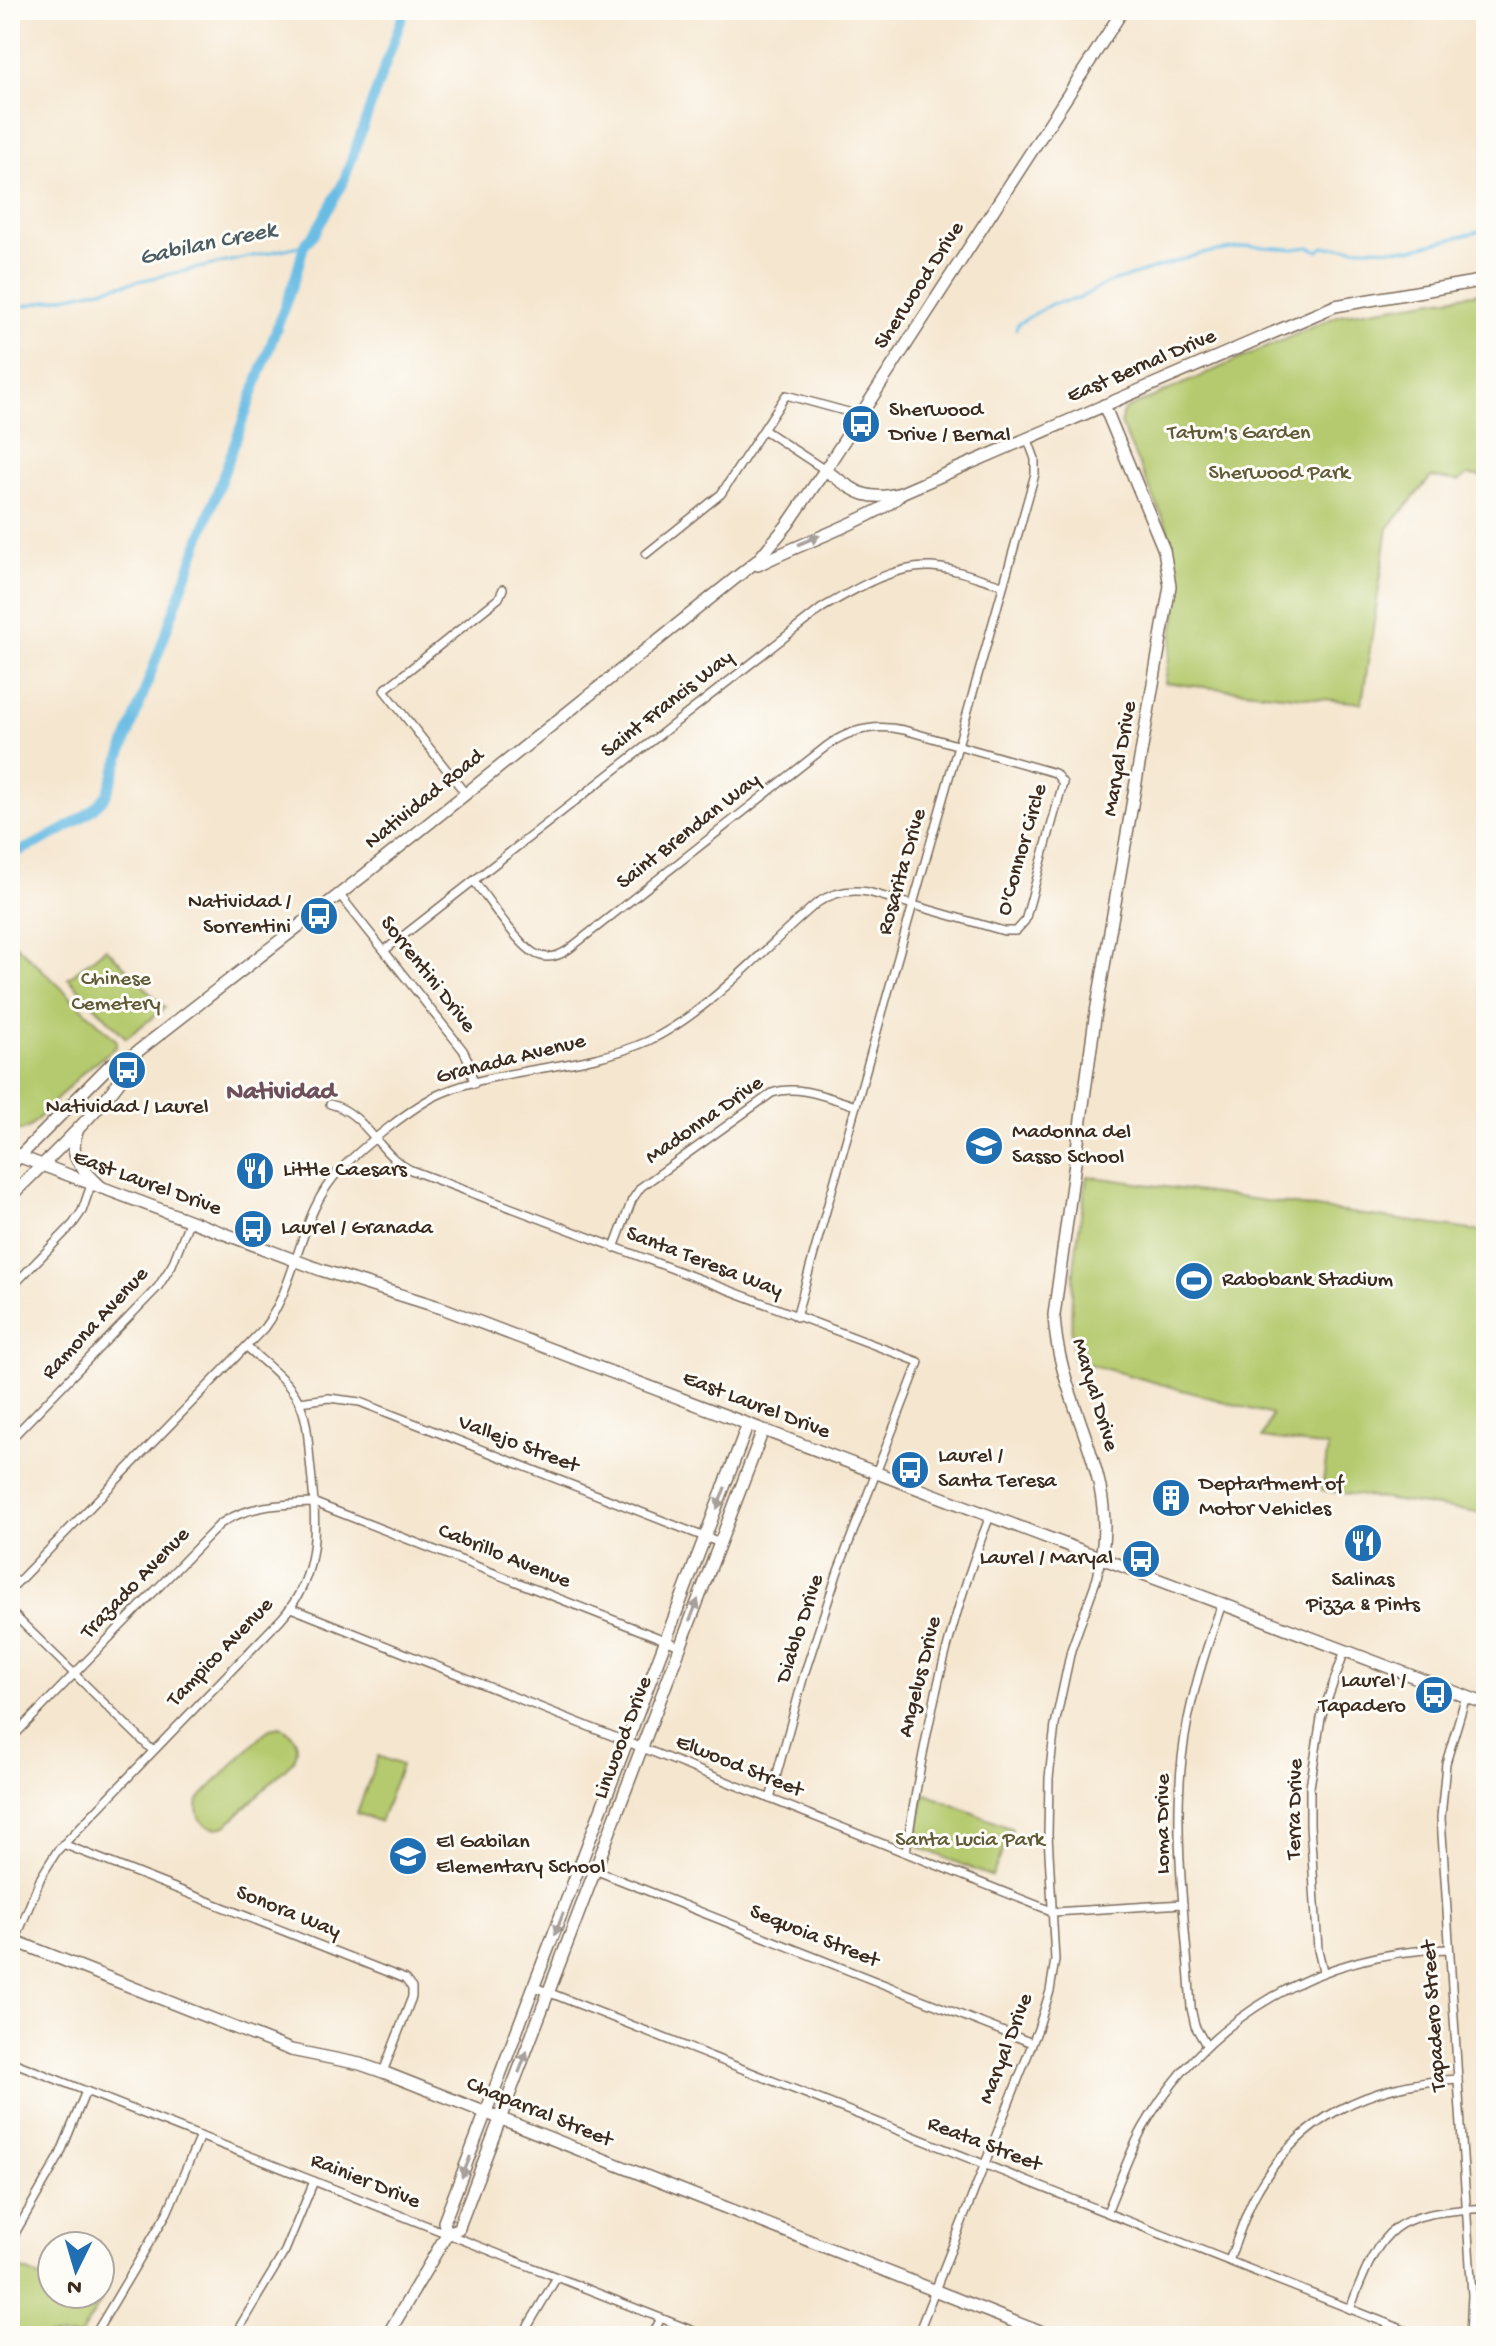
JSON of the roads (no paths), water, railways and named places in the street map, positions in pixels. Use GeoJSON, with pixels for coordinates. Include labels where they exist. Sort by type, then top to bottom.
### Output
{"type":"FeatureCollection","features":[{"type":"Feature","properties":{"kind":"main road","name":"Sherwood Drive"},"geometry":{"type":"LineString","coordinates":[[740,575],[782,533],[825,470],[1123,10]]}},
{"type":"Feature","properties":{"kind":"main road","name":"East Bernal Drive"},"geometry":{"type":"LineString","coordinates":[[825,470],[863,495],[875,498],[901,493],[1335,306],[1486,280]]}},
{"type":"Feature","properties":{"kind":"main road","name":"Maryal Drive"},"geometry":{"type":"LineString","coordinates":[[1101,1558],[1106,1526],[1102,1489],[1061,1370],[1054,1315],[1095,1018],[1170,586],[1161,543],[1104,405]]}},
{"type":"Feature","properties":{"kind":"main road"},"geometry":{"type":"LineString","coordinates":[[740,575],[795,546],[883,509],[899,499],[901,493]]}},
{"type":"Feature","properties":{"kind":"main road","name":"Natividad Road"},"geometry":{"type":"LineString","coordinates":[[10,1166],[15,1155],[103,1072],[121,1058],[133,1055],[740,575]]}},
{"type":"Feature","properties":{"kind":"main road","name":"Natividad Road"},"geometry":{"type":"LineString","coordinates":[[10,1197],[129,1070],[133,1055]]}},
{"type":"Feature","properties":{"kind":"main road"},"geometry":{"type":"LineString","coordinates":[[79,1126],[73,1141],[74,1155],[106,1191]]}},
{"type":"Feature","properties":{"kind":"main road","name":"East Laurel Drive"},"geometry":{"type":"LineString","coordinates":[[15,1155],[296,1261],[442,1308],[1486,1704]]}},
{"type":"Feature","properties":{"kind":"main road","name":"Linwood Drive"},"geometry":{"type":"LineString","coordinates":[[447,2234],[444,2222],[748,1424]]}},
{"type":"Feature","properties":{"kind":"main road","name":"Linwood Drive"},"geometry":{"type":"LineString","coordinates":[[387,2336],[447,2234],[459,2228],[763,1430]]}},
{"type":"Feature","properties":{"kind":"main road","name":"Chaparral Street"},"geometry":{"type":"LineString","coordinates":[[12,1940],[291,2050],[383,2072],[1050,2336]]}},
{"type":"Feature","properties":{"kind":"street"},"geometry":{"type":"LineString","coordinates":[[646,554],[721,494],[786,395],[859,415]]}},
{"type":"Feature","properties":{"kind":"street"},"geometry":{"type":"LineString","coordinates":[[764,430],[825,470]]}},
{"type":"Feature","properties":{"kind":"street","name":"Rosarita Drive"},"geometry":{"type":"LineString","coordinates":[[796,1317],[1036,469],[1027,437]]}},
{"type":"Feature","properties":{"kind":"street","name":"Saint Francis Way"},"geometry":{"type":"LineString","coordinates":[[385,950],[799,624],[832,603],[894,572],[915,567],[944,569],[1003,585]]}},
{"type":"Feature","properties":{"kind":"street"},"geometry":{"type":"LineString","coordinates":[[465,793],[384,690],[499,598],[503,589]]}},
{"type":"Feature","properties":{"kind":"street","name":"Saint Brendan Way"},"geometry":{"type":"LineString","coordinates":[[474,881],[527,948],[540,956],[555,957],[838,739],[862,729],[887,727],[958,746]]}},
{"type":"Feature","properties":{"kind":"street","name":"O'Connor Circle"},"geometry":{"type":"LineString","coordinates":[[912,905],[1012,932],[1024,924],[1030,907],[1063,783],[1055,773],[958,746]]}},
{"type":"Feature","properties":{"kind":"street","name":"Granada Avenue"},"geometry":{"type":"LineString","coordinates":[[10,1590],[247,1347],[274,1314],[325,1188],[345,1165],[428,1100],[474,1084],[613,1054],[662,1033],[698,1009],[811,908],[832,895],[863,891],[912,905]]}},
{"type":"Feature","properties":{"kind":"street","name":"Sorrentini Drive"},"geometry":{"type":"LineString","coordinates":[[339,894],[463,1050],[474,1084]]}},
{"type":"Feature","properties":{"kind":"street","name":"Madonna Drive"},"geometry":{"type":"LineString","coordinates":[[614,1248],[630,1204],[641,1187],[767,1095],[795,1090],[856,1106]]}},
{"type":"Feature","properties":{"kind":"street","name":"Santa Teresa Way"},"geometry":{"type":"LineString","coordinates":[[330,1104],[347,1110],[394,1159],[411,1170],[919,1362],[876,1473]]}},
{"type":"Feature","properties":{"kind":"street"},"geometry":{"type":"LineString","coordinates":[[10,1289],[76,1220],[91,1185]]}},
{"type":"Feature","properties":{"kind":"street","name":"Ramona Avenue"},"geometry":{"type":"LineString","coordinates":[[10,1440],[158,1287],[172,1265],[189,1222]]}},
{"type":"Feature","properties":{"kind":"street","name":"Tampico Avenue"},"geometry":{"type":"LineString","coordinates":[[10,1954],[12,1940],[41,1877],[63,1844],[291,1608],[305,1581],[313,1557],[316,1532],[306,1423],[299,1402],[287,1385],[247,1347]]}},
{"type":"Feature","properties":{"kind":"street","name":"Vallejo Street"},"geometry":{"type":"LineString","coordinates":[[299,1402],[329,1398],[360,1402],[720,1543]]}},
{"type":"Feature","properties":{"kind":"street","name":"Diablo Drive"},"geometry":{"type":"LineString","coordinates":[[770,1799],[809,1660],[838,1571],[876,1473]]}},
{"type":"Feature","properties":{"kind":"street","name":"Cabrillo Avenue"},"geometry":{"type":"LineString","coordinates":[[315,1503],[680,1646]]}},
{"type":"Feature","properties":{"kind":"street","name":"Trazado Avenue"},"geometry":{"type":"LineString","coordinates":[[10,1740],[220,1524],[236,1514],[255,1509],[315,1503]]}},
{"type":"Feature","properties":{"kind":"street","name":"Angelus Drive"},"geometry":{"type":"LineString","coordinates":[[906,1852],[919,1763],[938,1676],[960,1598],[990,1516]]}},
{"type":"Feature","properties":{"kind":"street","name":"Maryal Drive"},"geometry":{"type":"LineString","coordinates":[[917,2336],[1048,2001],[1054,1974],[1048,1817],[1055,1725],[1071,1650],[1101,1558]]}},
{"type":"Feature","properties":{"kind":"street","name":"Loma Drive"},"geometry":{"type":"LineString","coordinates":[[1206,2045],[1192,2014],[1179,1817],[1182,1751],[1197,1679],[1222,1604]]}},
{"type":"Feature","properties":{"kind":"street","name":"Elwood Street"},"geometry":{"type":"LineString","coordinates":[[291,1608],[1054,1912],[1183,1904]]}},
{"type":"Feature","properties":{"kind":"street"},"geometry":{"type":"LineString","coordinates":[[10,1611],[152,1750]]}},
{"type":"Feature","properties":{"kind":"street","name":"Terra Drive"},"geometry":{"type":"LineString","coordinates":[[1323,1971],[1317,1937],[1310,1787],[1321,1718],[1345,1650]]}},
{"type":"Feature","properties":{"kind":"street","name":"Tapadero Street"},"geometry":{"type":"LineString","coordinates":[[1466,1696],[1450,1746],[1442,1795],[1472,2295],[1470,2336]]}},
{"type":"Feature","properties":{"kind":"street","name":"Sonora Way"},"geometry":{"type":"LineString","coordinates":[[63,1844],[405,1979],[411,1985],[412,1997],[383,2072]]}},
{"type":"Feature","properties":{"kind":"street","name":"Sequoia Street"},"geometry":{"type":"LineString","coordinates":[[582,1865],[1032,2043]]}},
{"type":"Feature","properties":{"kind":"street"},"geometry":{"type":"LineString","coordinates":[[1107,2212],[1149,2118],[1174,2083],[1206,2045],[1263,2001],[1323,1971],[1378,1956],[1449,1949]]}},
{"type":"Feature","properties":{"kind":"street","name":"Reata Street"},"geometry":{"type":"LineString","coordinates":[[535,1987],[1419,2336]]}},
{"type":"Feature","properties":{"kind":"street","name":"Rainier Drive"},"geometry":{"type":"LineString","coordinates":[[10,2061],[706,2336]]}},
{"type":"Feature","properties":{"kind":"street"},"geometry":{"type":"LineString","coordinates":[[1229,2261],[1248,2209],[1263,2182],[1287,2150],[1310,2128],[1335,2111],[1376,2091],[1418,2082],[1458,2079]]}},
{"type":"Feature","properties":{"kind":"street"},"geometry":{"type":"LineString","coordinates":[[10,2242],[59,2157],[86,2091]]}},
{"type":"Feature","properties":{"kind":"street"},"geometry":{"type":"LineString","coordinates":[[94,2336],[167,2213],[200,2136]]}},
{"type":"Feature","properties":{"kind":"street"},"geometry":{"type":"LineString","coordinates":[[234,2336],[285,2251],[314,2181]]}},
{"type":"Feature","properties":{"kind":"street"},"geometry":{"type":"LineString","coordinates":[[1350,2309],[1370,2258],[1388,2233],[1420,2215],[1486,2208]]}},
{"type":"Feature","properties":{"kind":"street"},"geometry":{"type":"LineString","coordinates":[[522,2336],[557,2277]]}},
{"type":"Feature","properties":{"kind":"street"},"geometry":{"type":"LineString","coordinates":[[652,2336],[661,2318]]}},
{"type":"Feature","properties":{"kind":"waterway"},"geometry":{"type":"LineString","coordinates":[[10,855],[76,822],[107,794],[296,275],[304,245],[315,233],[343,183],[405,10]]}},
{"type":"Feature","properties":{"kind":"waterway"},"geometry":{"type":"LineString","coordinates":[[1016,329],[1018,324],[1051,304],[1078,299],[1105,284],[1200,254],[1249,246],[1309,247],[1319,251],[1323,247],[1411,249],[1486,230]]}},
{"type":"Feature","properties":{"kind":"waterway","name":"Gabilan Creek"},"geometry":{"type":"LineString","coordinates":[[10,309],[304,245]]}},
{"type":"Feature","properties":{"kind":"place","name":"Sherwood Drive / Bernal"},"geometry":{"type":"Point","coordinates":[861,424]}},
{"type":"Feature","properties":{"kind":"place","name":"Natividad / Sorrentini"},"geometry":{"type":"Point","coordinates":[319,916]}},
{"type":"Feature","properties":{"kind":"place","name":"Natividad / Laurel"},"geometry":{"type":"Point","coordinates":[127,1070]}},
{"type":"Feature","properties":{"kind":"place","name":"Madonna del Sasso School"},"geometry":{"type":"Point","coordinates":[984,1146]}},
{"type":"Feature","properties":{"kind":"place","name":"Little Caesars"},"geometry":{"type":"Point","coordinates":[255,1171]}},
{"type":"Feature","properties":{"kind":"place","name":"Laurel / Granada"},"geometry":{"type":"Point","coordinates":[253,1229]}},
{"type":"Feature","properties":{"kind":"place","name":"Rabobank Stadium"},"geometry":{"type":"Point","coordinates":[1194,1281]}},
{"type":"Feature","properties":{"kind":"place","name":"Laurel / Santa Teresa"},"geometry":{"type":"Point","coordinates":[910,1470]}},
{"type":"Feature","properties":{"kind":"place","name":"Deptartment of Motor Vehicles"},"geometry":{"type":"Point","coordinates":[1171,1498]}},
{"type":"Feature","properties":{"kind":"place","name":"Salinas Pizza & Pints"},"geometry":{"type":"Point","coordinates":[1363,1543]}},
{"type":"Feature","properties":{"kind":"place","name":"Laurel / Maryal"},"geometry":{"type":"Point","coordinates":[1141,1559]}},
{"type":"Feature","properties":{"kind":"place","name":"Laurel / Tapadero"},"geometry":{"type":"Point","coordinates":[1434,1695]}},
{"type":"Feature","properties":{"kind":"place","name":"El Gabilan Elementary School"},"geometry":{"type":"Point","coordinates":[408,1856]}},
{"type":"Feature","properties":{"kind":"district","name":"Natividad"},"geometry":{"type":"Point","coordinates":[281,1093]}},
{"type":"Feature","properties":{"kind":"park label","name":"Tatum's Garden"},"geometry":{"type":"Point","coordinates":[1239,434]}},
{"type":"Feature","properties":{"kind":"park label","name":"Sherwood Park"},"geometry":{"type":"Point","coordinates":[1279,474]}},
{"type":"Feature","properties":{"kind":"park label","name":"Chinese Cemetery"},"geometry":{"type":"Point","coordinates":[116,992]}},
{"type":"Feature","properties":{"kind":"park label","name":"Santa Lucia Park"},"geometry":{"type":"Point","coordinates":[970,1841]}}]}
